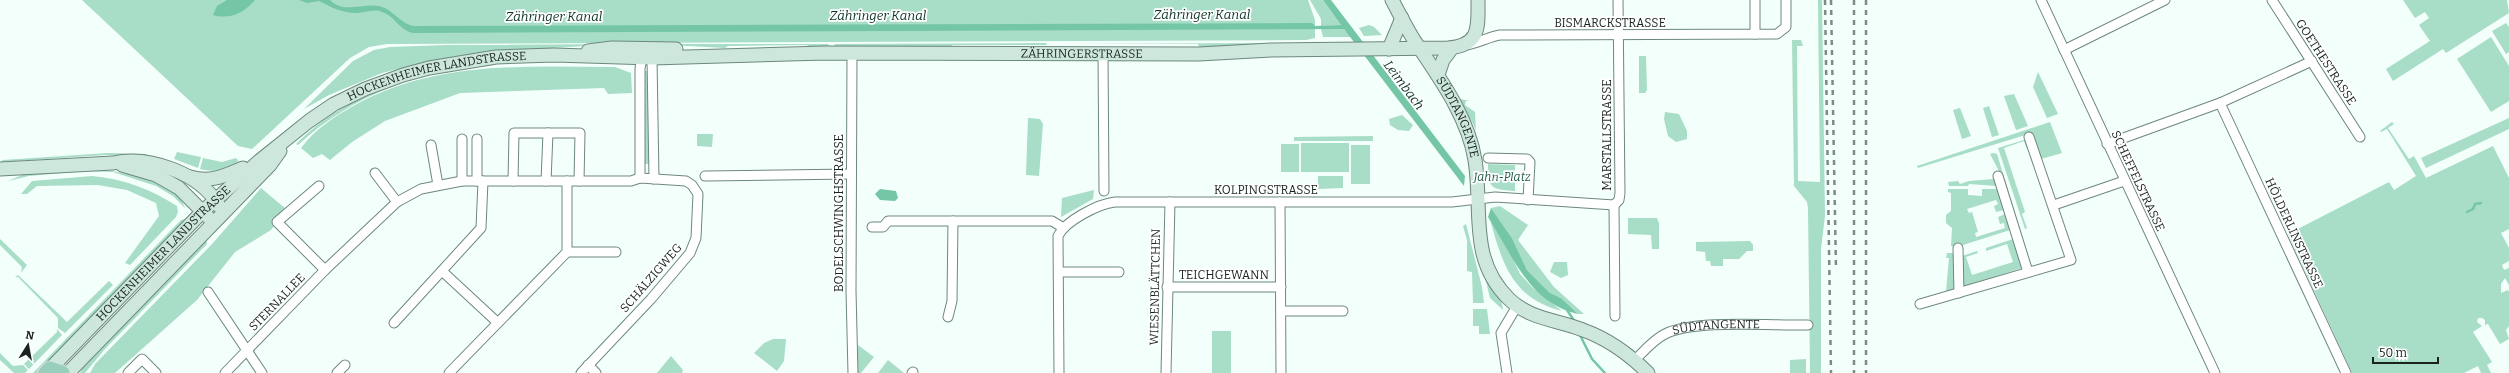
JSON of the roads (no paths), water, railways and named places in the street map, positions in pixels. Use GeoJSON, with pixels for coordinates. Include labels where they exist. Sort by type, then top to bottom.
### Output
{"type":"FeatureCollection","features":[{"type":"Feature","properties":{"kind":"main road","name":"SÜDTANGENTE"},"geometry":{"type":"LineString","coordinates":[[1392,0],[1421,49],[1438,74],[1470,141],[1476,171],[1477,218],[1481,248],[1490,276],[1508,298],[1517,306],[1534,316],[1585,330],[1605,340],[1635,360],[1648,373]]}},
{"type":"Feature","properties":{"kind":"main road"},"geometry":{"type":"LineString","coordinates":[[1466,45],[1473,38],[1478,28],[1478,0]]}},
{"type":"Feature","properties":{"kind":"main road"},"geometry":{"type":"LineString","coordinates":[[1389,49],[1402,18]]}},
{"type":"Feature","properties":{"kind":"main road","name":"ZÄHRINGERSTRASSE"},"geometry":{"type":"LineString","coordinates":[[649,53],[715,50],[743,55],[852,53],[1103,53],[1421,49],[1452,48],[1466,45]]}},
{"type":"Feature","properties":{"kind":"main road"},"geometry":{"type":"LineString","coordinates":[[1438,74],[1443,60],[1452,48]]}},
{"type":"Feature","properties":{"kind":"main road","name":"HOCKENHEIMER LANDSTRASSE"},"geometry":{"type":"LineString","coordinates":[[51,371],[215,199],[258,162],[287,141],[309,121],[334,104],[402,75],[478,59],[554,55],[649,53]]}},
{"type":"Feature","properties":{"kind":"main road","name":"HOCKENHEIMER LANDSTRASSE"},"geometry":{"type":"LineString","coordinates":[[68,373],[270,165],[287,141]]}},
{"type":"Feature","properties":{"kind":"main road"},"geometry":{"type":"LineString","coordinates":[[0,169],[113,163],[126,160],[160,164],[184,175],[204,180],[222,178],[258,162]]}},
{"type":"Feature","properties":{"kind":"main road"},"geometry":{"type":"LineString","coordinates":[[113,163],[148,173],[169,182],[188,195],[203,211],[219,218]]}},
{"type":"Feature","properties":{"kind":"main road"},"geometry":{"type":"LineString","coordinates":[[184,175],[215,199],[219,218]]}},
{"type":"Feature","properties":{"kind":"street","name":"MARSTALLSTRASSE"},"geometry":{"type":"LineString","coordinates":[[1615,316],[1614,204],[1619,200],[1620,193],[1618,0]]}},
{"type":"Feature","properties":{"kind":"street"},"geometry":{"type":"LineString","coordinates":[[1755,0],[1755,34]]}},
{"type":"Feature","properties":{"kind":"street","name":"BISMARCKSTRASSE"},"geometry":{"type":"LineString","coordinates":[[1466,45],[1478,43],[1487,38],[1500,35],[1777,34],[1784,29],[1786,0]]}},
{"type":"Feature","properties":{"kind":"street","name":"SCHEFFELSTRASSE"},"geometry":{"type":"LineString","coordinates":[[2041,0],[2214,373]]}},
{"type":"Feature","properties":{"kind":"street"},"geometry":{"type":"LineString","coordinates":[[2064,50],[2165,0]]}},
{"type":"Feature","properties":{"kind":"street","name":"GOETHESTRASSE"},"geometry":{"type":"LineString","coordinates":[[2272,0],[2360,137]]}},
{"type":"Feature","properties":{"kind":"street"},"geometry":{"type":"LineString","coordinates":[[640,178],[640,69],[649,53]]}},
{"type":"Feature","properties":{"kind":"street"},"geometry":{"type":"LineString","coordinates":[[649,53],[654,179]]}},
{"type":"Feature","properties":{"kind":"street","name":"BODELSCHWINGHSTRASSE"},"geometry":{"type":"LineString","coordinates":[[852,53],[851,174],[853,373]]}},
{"type":"Feature","properties":{"kind":"street"},"geometry":{"type":"LineString","coordinates":[[1103,53],[1104,191]]}},
{"type":"Feature","properties":{"kind":"street"},"geometry":{"type":"LineString","coordinates":[[2107,144],[2220,103],[2312,61]]}},
{"type":"Feature","properties":{"kind":"street","name":"HÖLDERLINSTRASSE"},"geometry":{"type":"LineString","coordinates":[[2220,103],[2346,373]]}},
{"type":"Feature","properties":{"kind":"street"},"geometry":{"type":"LineString","coordinates":[[513,181],[514,133],[580,133],[579,181]]}},
{"type":"Feature","properties":{"kind":"street"},"geometry":{"type":"LineString","coordinates":[[546,181],[548,133]]}},
{"type":"Feature","properties":{"kind":"street"},"geometry":{"type":"LineString","coordinates":[[1920,304],[2071,260],[2054,205],[2029,137]]}},
{"type":"Feature","properties":{"kind":"street"},"geometry":{"type":"LineString","coordinates":[[462,138],[462,181]]}},
{"type":"Feature","properties":{"kind":"street"},"geometry":{"type":"LineString","coordinates":[[394,324],[480,228],[480,181],[477,139]]}},
{"type":"Feature","properties":{"kind":"street"},"geometry":{"type":"LineString","coordinates":[[431,145],[438,185]]}},
{"type":"Feature","properties":{"kind":"street"},"geometry":{"type":"LineString","coordinates":[[1488,158],[1527,159],[1530,162],[1528,200]]}},
{"type":"Feature","properties":{"kind":"street"},"geometry":{"type":"LineString","coordinates":[[375,173],[397,202]]}},
{"type":"Feature","properties":{"kind":"street"},"geometry":{"type":"LineString","coordinates":[[705,176],[851,174]]}},
{"type":"Feature","properties":{"kind":"street"},"geometry":{"type":"LineString","coordinates":[[1998,176],[2028,272]]}},
{"type":"Feature","properties":{"kind":"street","name":"SCHÄLZIGWEG"},"geometry":{"type":"LineString","coordinates":[[581,373],[680,266],[690,253],[696,238],[698,194],[696,189],[686,181],[640,178]]}},
{"type":"Feature","properties":{"kind":"street","name":"STERNALLEE"},"geometry":{"type":"LineString","coordinates":[[225,373],[325,270],[397,202],[421,189],[462,181],[631,181],[640,178]]}},
{"type":"Feature","properties":{"kind":"street"},"geometry":{"type":"LineString","coordinates":[[567,181],[567,252]]}},
{"type":"Feature","properties":{"kind":"street"},"geometry":{"type":"LineString","coordinates":[[2054,205],[2124,181]]}},
{"type":"Feature","properties":{"kind":"street"},"geometry":{"type":"LineString","coordinates":[[319,186],[277,222],[325,270]]}},
{"type":"Feature","properties":{"kind":"street","name":"KOLPINGSTRASSE"},"geometry":{"type":"LineString","coordinates":[[1062,227],[1102,204],[1170,202],[1452,202],[1495,197],[1614,204]]}},
{"type":"Feature","properties":{"kind":"street","name":"WIESENBLÄTTCHEN"},"geometry":{"type":"LineString","coordinates":[[1166,373],[1170,202]]}},
{"type":"Feature","properties":{"kind":"street","name":"TEICHGEWANN"},"geometry":{"type":"LineString","coordinates":[[1280,202],[1281,373]]}},
{"type":"Feature","properties":{"kind":"street"},"geometry":{"type":"LineString","coordinates":[[872,227],[883,227],[888,221],[1052,221],[1062,227],[1058,236],[1059,373]]}},
{"type":"Feature","properties":{"kind":"street"},"geometry":{"type":"LineString","coordinates":[[948,316],[952,301],[953,221]]}},
{"type":"Feature","properties":{"kind":"street"},"geometry":{"type":"LineString","coordinates":[[1958,248],[1959,293]]}},
{"type":"Feature","properties":{"kind":"street"},"geometry":{"type":"LineString","coordinates":[[449,373],[497,322],[567,252],[616,252]]}},
{"type":"Feature","properties":{"kind":"street"},"geometry":{"type":"LineString","coordinates":[[442,271],[464,294],[497,322]]}},
{"type":"Feature","properties":{"kind":"street"},"geometry":{"type":"LineString","coordinates":[[1059,272],[1119,272]]}},
{"type":"Feature","properties":{"kind":"street","name":"TEICHGEWANN"},"geometry":{"type":"LineString","coordinates":[[1167,287],[1281,286]]}},
{"type":"Feature","properties":{"kind":"street","name":"STERNALLEE"},"geometry":{"type":"LineString","coordinates":[[208,292],[247,351]]}},
{"type":"Feature","properties":{"kind":"street"},"geometry":{"type":"LineString","coordinates":[[1507,373],[1501,333],[1517,306]]}},
{"type":"Feature","properties":{"kind":"street"},"geometry":{"type":"LineString","coordinates":[[1281,311],[1343,311]]}},
{"type":"Feature","properties":{"kind":"street","name":"SÜDTANGENTE"},"geometry":{"type":"LineString","coordinates":[[1635,360],[1657,339],[1678,329],[1718,326],[1808,325]]}},
{"type":"Feature","properties":{"kind":"street"},"geometry":{"type":"LineString","coordinates":[[247,351],[262,373]]}},
{"type":"Feature","properties":{"kind":"street"},"geometry":{"type":"LineString","coordinates":[[128,373],[142,359],[156,373]]}},
{"type":"Feature","properties":{"kind":"street"},"geometry":{"type":"LineString","coordinates":[[337,373],[345,365]]}},
{"type":"Feature","properties":{"kind":"street"},"geometry":{"type":"LineString","coordinates":[[588,365],[596,373]]}},
{"type":"Feature","properties":{"kind":"waterway"},"geometry":{"type":"LineString","coordinates":[[2467,212],[2473,209],[2475,204],[2481,203]]}},
{"type":"Feature","properties":{"kind":"waterway","name":"Leimbach"},"geometry":{"type":"LineString","coordinates":[[1567,310],[1575,322]]}},
{"type":"Feature","properties":{"kind":"waterway","name":"Leimbach"},"geometry":{"type":"LineString","coordinates":[[1579,333],[1592,359],[1605,373]]}},
{"type":"Feature","properties":{"kind":"railway"},"geometry":{"type":"LineString","coordinates":[[1825,0],[1831,373]]}},
{"type":"Feature","properties":{"kind":"railway"},"geometry":{"type":"LineString","coordinates":[[1831,0],[1836,269]]}},
{"type":"Feature","properties":{"kind":"railway"},"geometry":{"type":"LineString","coordinates":[[1854,0],[1854,373]]}},
{"type":"Feature","properties":{"kind":"railway"},"geometry":{"type":"LineString","coordinates":[[1866,0],[1866,373]]}},
{"type":"Feature","properties":{"kind":"water label","name":"Zähringer Kanal"},"geometry":{"type":"Point","coordinates":[1202,14]}},
{"type":"Feature","properties":{"kind":"water label","name":"Zähringer Kanal"},"geometry":{"type":"Point","coordinates":[878,15]}},
{"type":"Feature","properties":{"kind":"water label","name":"Zähringer Kanal"},"geometry":{"type":"Point","coordinates":[554,16]}},
{"type":"Feature","properties":{"kind":"park label","name":"Jahn-Platz"},"geometry":{"type":"Point","coordinates":[1502,177]}}]}
